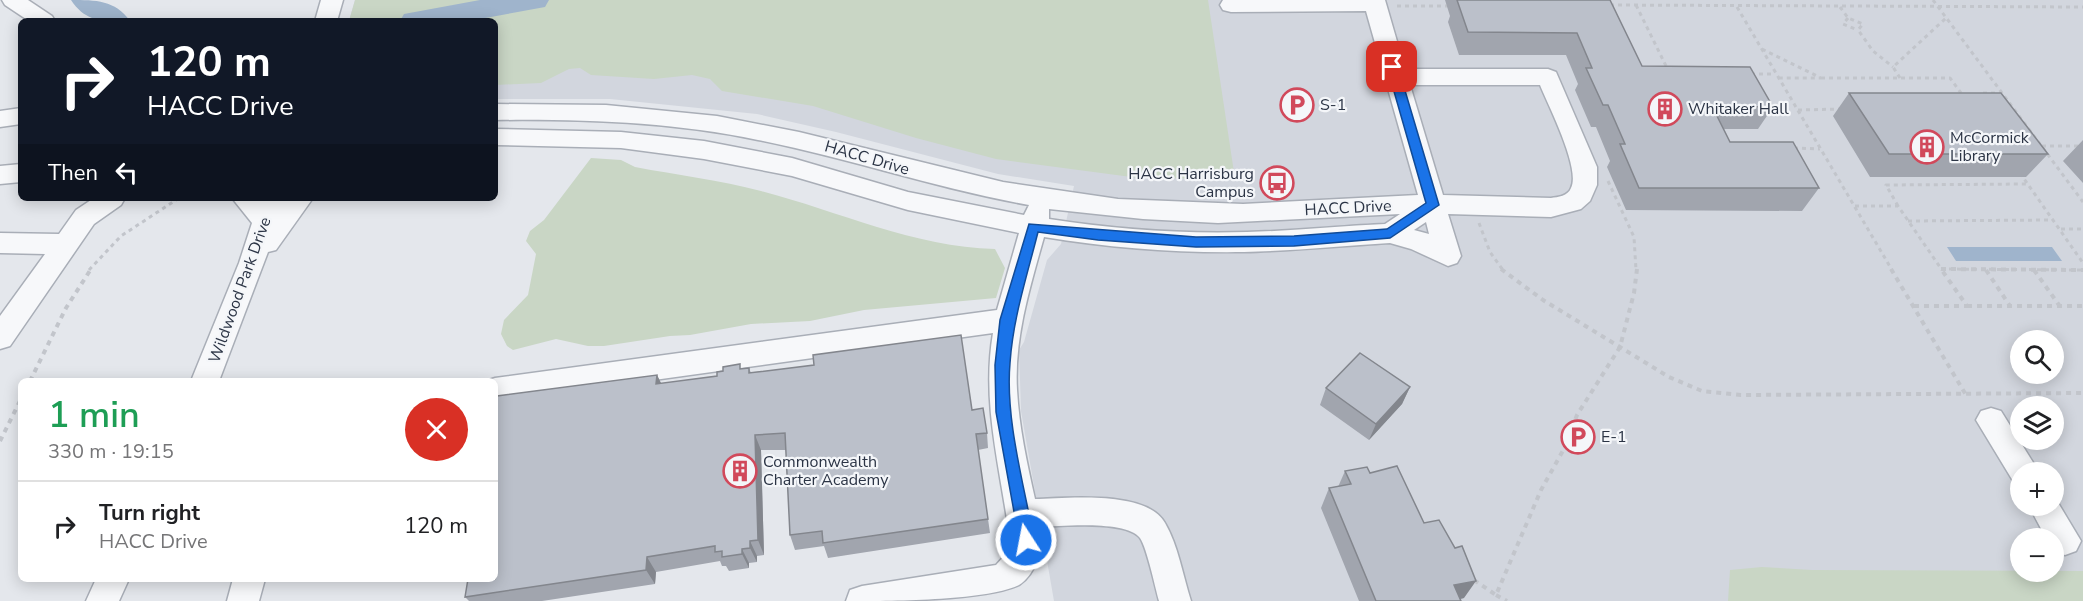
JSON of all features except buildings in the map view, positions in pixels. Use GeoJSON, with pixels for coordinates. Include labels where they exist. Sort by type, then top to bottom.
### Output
{"type":"FeatureCollection","features":[{"type":"Feature","properties":{"kind":"street"},"geometry":{"type":"LineString","coordinates":[[13,0],[40,18]]}},
{"type":"Feature","properties":{"kind":"street"},"geometry":{"type":"LineString","coordinates":[[1231,5],[1380,4],[1395,77],[1448,256],[1419,241],[1390,233]]}},
{"type":"Feature","properties":{"kind":"street"},"geometry":{"type":"LineString","coordinates":[[1395,77],[1548,77],[1586,170],[1585,187],[1574,201],[1553,207],[1474,208],[1433,205]]}},
{"type":"Feature","properties":{"kind":"street","name":"HACC Drive"},"geometry":{"type":"LineString","coordinates":[[498,112],[585,112],[718,124],[808,142],[960,183],[1042,199],[1102,207],[1194,213],[1275,212],[1379,205],[1433,205]]}},
{"type":"Feature","properties":{"kind":"street"},"geometry":{"type":"LineString","coordinates":[[0,119],[18,116]]}},
{"type":"Feature","properties":{"kind":"street","name":"HACC Drive"},"geometry":{"type":"LineString","coordinates":[[498,137],[621,140],[704,150],[792,167],[947,210],[1034,227],[1107,236],[1196,242],[1294,241],[1390,233],[1433,205]]}},
{"type":"Feature","properties":{"kind":"street"},"geometry":{"type":"LineString","coordinates":[[1379,205],[1403,186],[1417,148]]}},
{"type":"Feature","properties":{"kind":"street"},"geometry":{"type":"LineString","coordinates":[[0,175],[18,173]]}},
{"type":"Feature","properties":{"kind":"street"},"geometry":{"type":"LineString","coordinates":[[862,601],[992,581],[1007,576],[1016,569],[1024,549],[1025,532],[1004,412],[1002,365],[1007,320],[1042,199]]}},
{"type":"Feature","properties":{"kind":"street"},"geometry":{"type":"LineString","coordinates":[[0,338],[85,217],[108,201]]}},
{"type":"Feature","properties":{"kind":"street"},"geometry":{"type":"LineString","coordinates":[[250,201],[270,210]]}},
{"type":"Feature","properties":{"kind":"street"},"geometry":{"type":"LineString","coordinates":[[252,263],[298,201]]}},
{"type":"Feature","properties":{"kind":"street","name":"Wildwood Park Drive"},"geometry":{"type":"LineString","coordinates":[[206,378],[252,263],[270,210]]}},
{"type":"Feature","properties":{"kind":"street"},"geometry":{"type":"LineString","coordinates":[[0,243],[65,244]]}},
{"type":"Feature","properties":{"kind":"street"},"geometry":{"type":"LineString","coordinates":[[498,390],[1007,320]]}},
{"type":"Feature","properties":{"kind":"street"},"geometry":{"type":"LineString","coordinates":[[1991,420],[2018,462]]}},
{"type":"Feature","properties":{"kind":"street"},"geometry":{"type":"LineString","coordinates":[[1021,513],[1090,512],[1136,516],[1153,530],[1175,601]]}},
{"type":"Feature","properties":{"kind":"street"},"geometry":{"type":"LineString","coordinates":[[2050,516],[2065,541]]}},
{"type":"Feature","properties":{"kind":"street"},"geometry":{"type":"LineString","coordinates":[[102,601],[112,582]]}},
{"type":"Feature","properties":{"kind":"street"},"geometry":{"type":"LineString","coordinates":[[243,601],[248,582]]}},
{"type":"Feature","properties":{"kind":"path"},"geometry":{"type":"LineString","coordinates":[[1933,0],[2083,202]]}},
{"type":"Feature","properties":{"kind":"path"},"geometry":{"type":"LineString","coordinates":[[1380,4],[1461,6]]}},
{"type":"Feature","properties":{"kind":"path"},"geometry":{"type":"LineString","coordinates":[[1636,5],[1669,73],[1657,73]]}},
{"type":"Feature","properties":{"kind":"path"},"geometry":{"type":"LineString","coordinates":[[1601,6],[2083,7]]}},
{"type":"Feature","properties":{"kind":"path"},"geometry":{"type":"LineString","coordinates":[[1737,6],[1965,395]]}},
{"type":"Feature","properties":{"kind":"path"},"geometry":{"type":"LineString","coordinates":[[1840,6],[1848,18],[1863,24],[1858,30]]}},
{"type":"Feature","properties":{"kind":"path"},"geometry":{"type":"LineString","coordinates":[[1848,18],[1843,24],[1858,30],[1873,51],[1893,67],[1900,78]]}},
{"type":"Feature","properties":{"kind":"path"},"geometry":{"type":"LineString","coordinates":[[1893,67],[1946,18]]}},
{"type":"Feature","properties":{"kind":"path"},"geometry":{"type":"LineString","coordinates":[[1761,49],[1821,78]]}},
{"type":"Feature","properties":{"kind":"path"},"geometry":{"type":"LineString","coordinates":[[1739,74],[1821,78],[1950,78],[1967,101]]}},
{"type":"Feature","properties":{"kind":"path"},"geometry":{"type":"LineString","coordinates":[[1961,93],[1971,93]]}},
{"type":"Feature","properties":{"kind":"path"},"geometry":{"type":"LineString","coordinates":[[1982,93],[2002,93]]}},
{"type":"Feature","properties":{"kind":"path"},"geometry":{"type":"LineString","coordinates":[[1797,110],[1850,109]]}},
{"type":"Feature","properties":{"kind":"path"},"geometry":{"type":"LineString","coordinates":[[2032,147],[2083,146]]}},
{"type":"Feature","properties":{"kind":"path"},"geometry":{"type":"LineString","coordinates":[[1786,148],[1820,149]]}},
{"type":"Feature","properties":{"kind":"path"},"geometry":{"type":"LineString","coordinates":[[2015,166],[2083,263]]}},
{"type":"Feature","properties":{"kind":"path"},"geometry":{"type":"LineString","coordinates":[[1496,595],[1542,490],[1565,447],[1577,415],[1620,347],[1634,293],[1637,265],[1634,237],[1605,177]]}},
{"type":"Feature","properties":{"kind":"path"},"geometry":{"type":"LineString","coordinates":[[1967,306],[1907,221],[1886,185],[2028,184]]}},
{"type":"Feature","properties":{"kind":"path"},"geometry":{"type":"LineString","coordinates":[[31,378],[56,328],[96,262],[128,230],[174,201]]}},
{"type":"Feature","properties":{"kind":"path"},"geometry":{"type":"LineString","coordinates":[[1854,206],[1898,206]]}},
{"type":"Feature","properties":{"kind":"path"},"geometry":{"type":"LineString","coordinates":[[1474,208],[1490,252],[1500,268],[1543,300],[1669,377],[1702,390],[1721,394],[2083,393]]}},
{"type":"Feature","properties":{"kind":"path"},"geometry":{"type":"LineString","coordinates":[[1907,221],[2054,220]]}},
{"type":"Feature","properties":{"kind":"path"},"geometry":{"type":"LineString","coordinates":[[2060,229],[2083,229]]}},
{"type":"Feature","properties":{"kind":"path"},"geometry":{"type":"LineString","coordinates":[[1941,269],[2083,270]]}},
{"type":"Feature","properties":{"kind":"path"},"geometry":{"type":"LineString","coordinates":[[1986,269],[2010,306]]}},
{"type":"Feature","properties":{"kind":"path"},"geometry":{"type":"LineString","coordinates":[[2034,270],[2059,306]]}},
{"type":"Feature","properties":{"kind":"path"},"geometry":{"type":"LineString","coordinates":[[1913,306],[2083,306]]}},
{"type":"Feature","properties":{"kind":"path"},"geometry":{"type":"LineString","coordinates":[[0,441],[18,405]]}},
{"type":"Feature","properties":{"kind":"path"},"geometry":{"type":"LineString","coordinates":[[1469,577],[1507,601]]}},
{"type":"Feature","properties":{"kind":"shaded area"},"geometry":{"type":"Polygon","coordinates":[[[355,0],[2083,0],[2083,601],[1054,601],[1021,411],[1019,350],[1024,342],[1047,260],[1061,244],[1074,186],[998,174],[757,114],[610,99],[498,99],[498,18],[350,18],[355,0]]]}},
{"type":"Feature","properties":{"kind":"green space"},"geometry":{"type":"Polygon","coordinates":[[[355,0],[1208,0],[1235,179],[1139,178],[996,159],[916,138],[813,106],[722,91],[710,79],[692,75],[654,79],[591,75],[580,68],[569,69],[541,83],[498,85],[498,18],[350,18],[355,0]]]}},
{"type":"Feature","properties":{"kind":"green space"},"geometry":{"type":"Polygon","coordinates":[[[591,158],[621,160],[635,167],[746,187],[876,227],[935,242],[995,249],[1005,268],[996,298],[864,310],[810,321],[751,324],[690,335],[604,346],[588,346],[556,339],[513,350],[507,346],[501,334],[504,320],[528,295],[536,254],[526,241],[530,231],[544,220],[591,158]]]}},
{"type":"Feature","properties":{"kind":"green space"},"geometry":{"type":"Polygon","coordinates":[[[1762,567],[1812,570],[2010,571],[2010,582],[2064,582],[2064,571],[2083,571],[2083,601],[1728,601],[1730,570],[1762,567]]]}},
{"type":"Feature","properties":{"kind":"water"},"geometry":{"type":"Polygon","coordinates":[[[1947,247],[2052,247],[2062,261],[1956,261],[1947,247]]]}},
{"type":"Feature","properties":{"kind":"waterway"},"geometry":{"type":"LineString","coordinates":[[86,0],[111,18]]}},
{"type":"Feature","properties":{"kind":"waterway"},"geometry":{"type":"LineString","coordinates":[[432,18],[534,0]]}},
{"type":"Feature","properties":{"kind":"place","name":"S-1"},"geometry":{"type":"Point","coordinates":[1297,105]}},
{"type":"Feature","properties":{"kind":"place","name":"Whitaker Hall"},"geometry":{"type":"Point","coordinates":[1665,109]}},
{"type":"Feature","properties":{"kind":"place","name":"McCormick Library"},"geometry":{"type":"Point","coordinates":[1927,147]}},
{"type":"Feature","properties":{"kind":"place","name":"HACC Harrisburg Campus"},"geometry":{"type":"Point","coordinates":[1277,183]}},
{"type":"Feature","properties":{"kind":"place","name":"E-1"},"geometry":{"type":"Point","coordinates":[1578,437]}},
{"type":"Feature","properties":{"kind":"place","name":"Commonwealth Charter Academy"},"geometry":{"type":"Point","coordinates":[740,471]}},
{"type":"Feature","properties":{"kind":"route"},"geometry":{"type":"LineString","coordinates":[[1026,540],[1012,471],[1004,412],[1002,365],[1007,320],[1034,227],[1098,236],[1196,242],[1294,241],[1390,233],[1433,205],[1392,67]]}}]}
